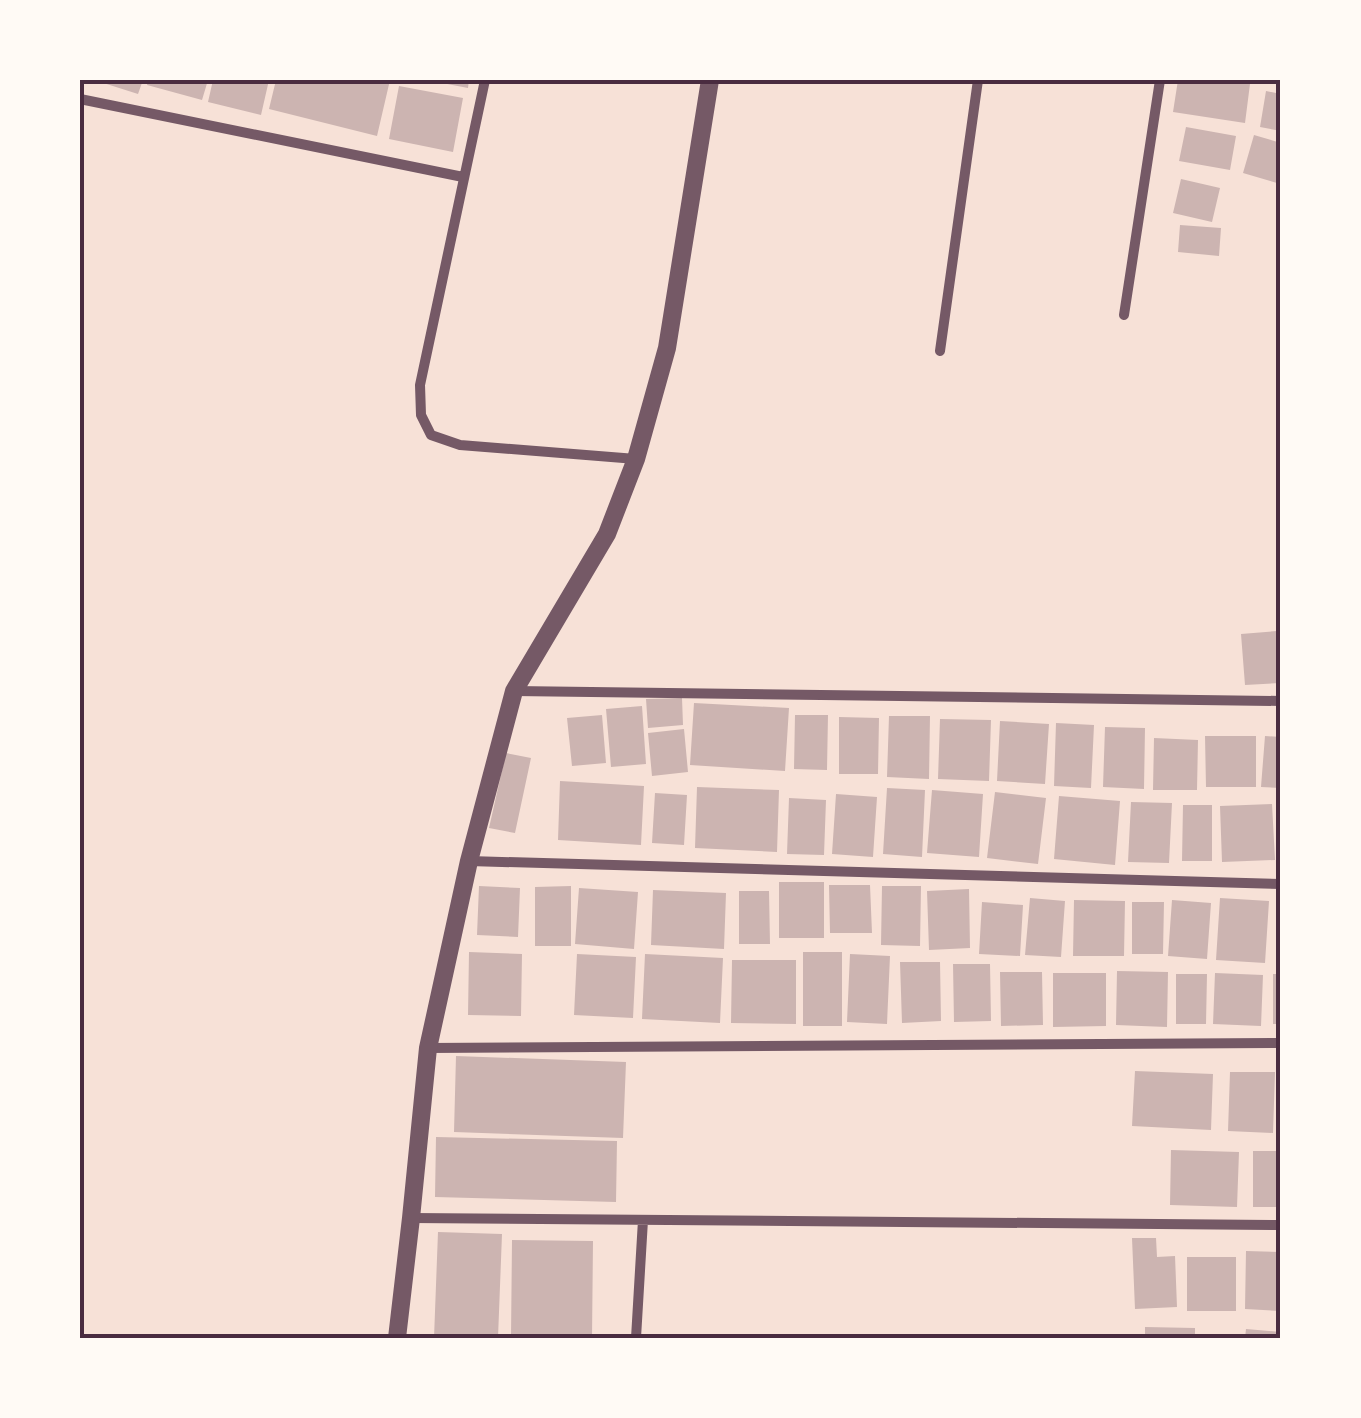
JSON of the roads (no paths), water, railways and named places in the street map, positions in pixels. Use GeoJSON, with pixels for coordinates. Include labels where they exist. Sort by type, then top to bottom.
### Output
{"type":"FeatureCollection","features":[{"type":"Feature","properties":{"kind":"street"},"geometry":{"type":"LineString","coordinates":[[485,80],[420,386],[422,415],[432,435],[460,445],[636,458]]}},
{"type":"Feature","properties":{"kind":"street"},"geometry":{"type":"LineString","coordinates":[[397,1338],[428,1048],[469,861],[514,691],[607,534],[636,458],[666,348],[710,80]]}},
{"type":"Feature","properties":{"kind":"street"},"geometry":{"type":"LineString","coordinates":[[940,351],[978,80]]}},
{"type":"Feature","properties":{"kind":"street"},"geometry":{"type":"LineString","coordinates":[[1124,316],[1160,80]]}},
{"type":"Feature","properties":{"kind":"street"},"geometry":{"type":"LineString","coordinates":[[80,98],[463,177]]}},
{"type":"Feature","properties":{"kind":"street"},"geometry":{"type":"LineString","coordinates":[[514,691],[1281,702]]}},
{"type":"Feature","properties":{"kind":"street"},"geometry":{"type":"LineString","coordinates":[[469,861],[1281,884]]}},
{"type":"Feature","properties":{"kind":"street"},"geometry":{"type":"LineString","coordinates":[[428,1048],[1281,1043]]}},
{"type":"Feature","properties":{"kind":"street"},"geometry":{"type":"LineString","coordinates":[[412,1218],[1281,1225]]}},
{"type":"Feature","properties":{"kind":"street"},"geometry":{"type":"LineString","coordinates":[[636,1338],[644,1220]]}}]}
